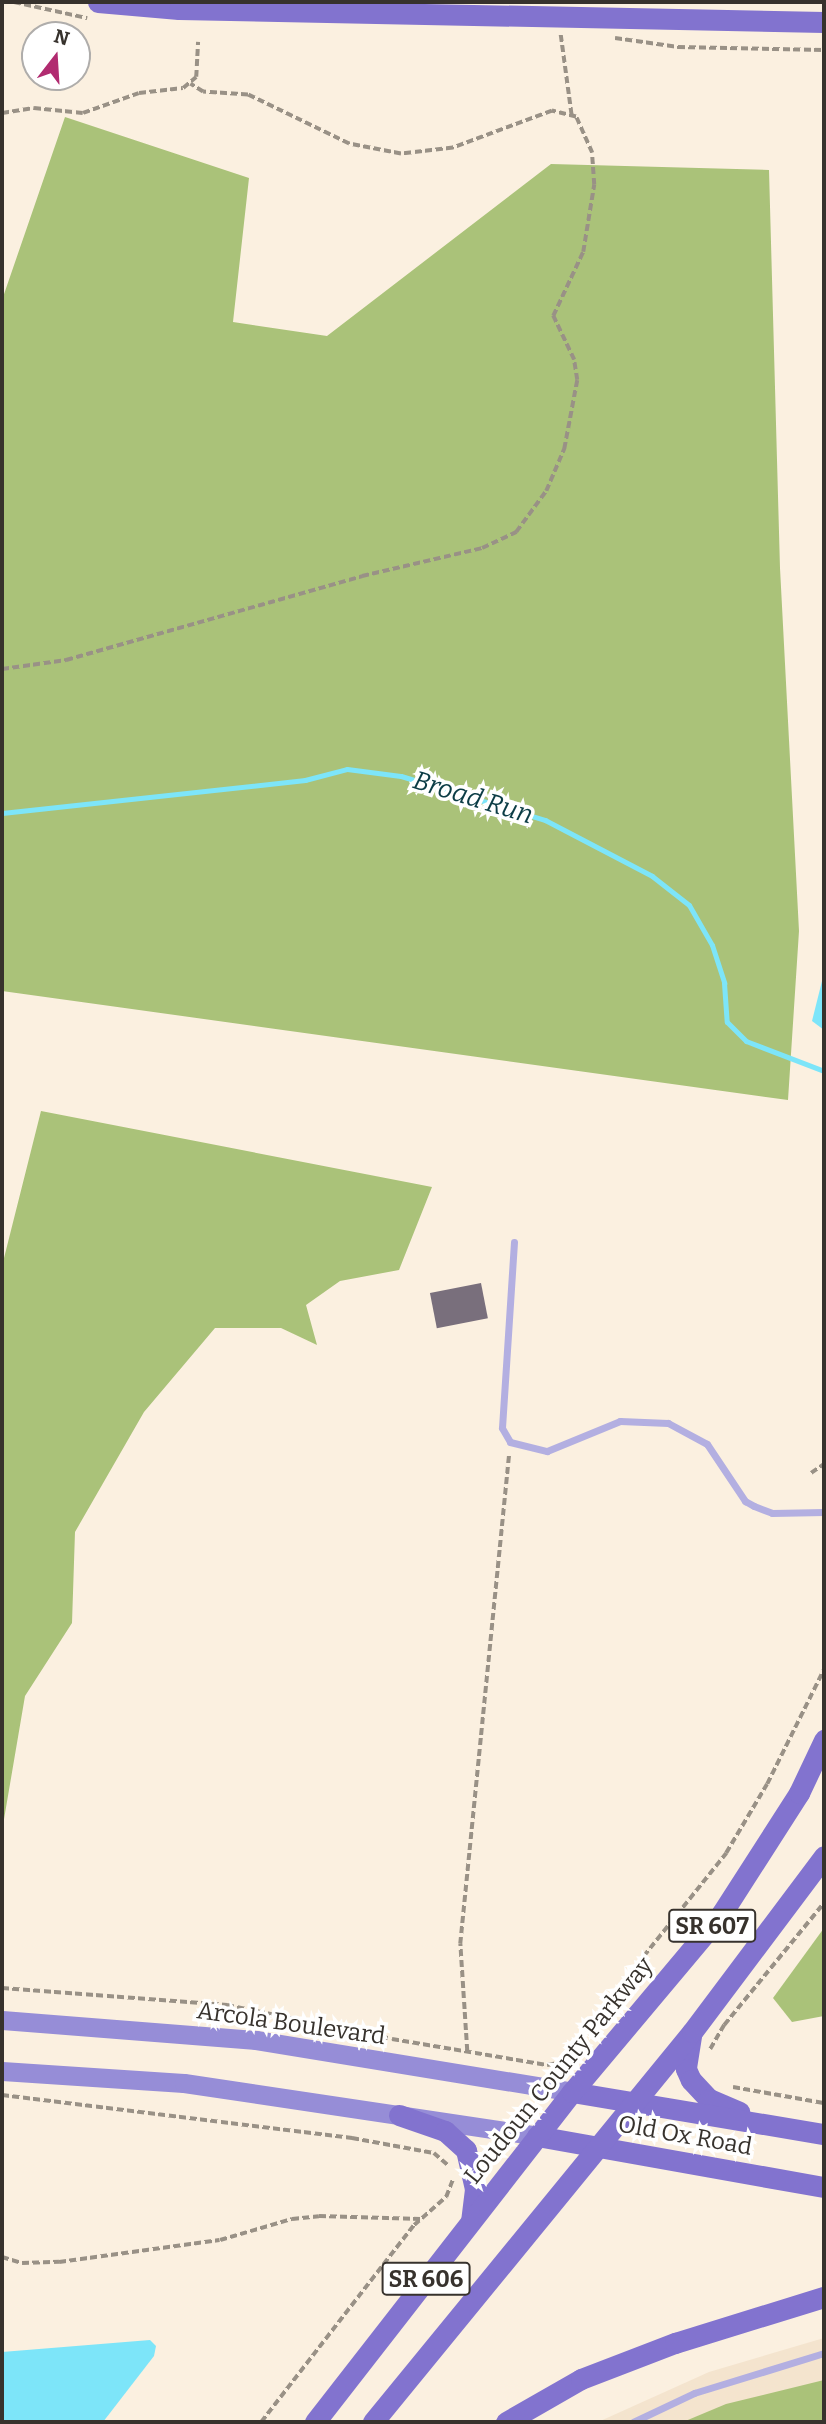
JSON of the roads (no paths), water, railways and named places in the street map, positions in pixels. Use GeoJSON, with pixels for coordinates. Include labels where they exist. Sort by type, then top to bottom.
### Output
{"type":"FeatureCollection","features":[{"type":"Feature","properties":{"kind":"main road"},"geometry":{"type":"LineString","coordinates":[[98,2],[824,22]]}},
{"type":"Feature","properties":{"kind":"main road","name":"Loudoun County Parkway"},"geometry":{"type":"LineString","coordinates":[[315,2422],[572,2092],[722,1913],[799,1793],[824,1740]]}},
{"type":"Feature","properties":{"kind":"main road","name":"SR 607"},"geometry":{"type":"LineString","coordinates":[[634,2102],[692,2032],[824,1856]]}},
{"type":"Feature","properties":{"kind":"main road","name":"Arcola Boulevard"},"geometry":{"type":"LineString","coordinates":[[2,2020],[256,2040],[572,2092]]}},
{"type":"Feature","properties":{"kind":"main road"},"geometry":{"type":"LineString","coordinates":[[692,2032],[686,2069],[698,2089],[709,2099],[777,2125]]}},
{"type":"Feature","properties":{"kind":"main road"},"geometry":{"type":"LineString","coordinates":[[2,2071],[184,2083],[537,2136]]}},
{"type":"Feature","properties":{"kind":"main road","name":"Old Ox Road"},"geometry":{"type":"LineString","coordinates":[[572,2092],[824,2134]]}},
{"type":"Feature","properties":{"kind":"main road","name":"SR 606"},"geometry":{"type":"LineString","coordinates":[[373,2422],[634,2102]]}},
{"type":"Feature","properties":{"kind":"main road"},"geometry":{"type":"LineString","coordinates":[[399,2115],[445,2131],[466,2150],[475,2189],[471,2222]]}},
{"type":"Feature","properties":{"kind":"main road","name":"Old Ox Road"},"geometry":{"type":"LineString","coordinates":[[537,2136],[824,2187]]}},
{"type":"Feature","properties":{"kind":"main road"},"geometry":{"type":"LineString","coordinates":[[506,2422],[593,2375],[786,2305],[824,2297]]}},
{"type":"Feature","properties":{"kind":"lane"},"geometry":{"type":"LineString","coordinates":[[514,1242],[502,1428],[510,1442],[547,1451],[620,1421],[668,1423],[706,1444],[746,1501],[754,1506],[772,1513],[824,1512]]}},
{"type":"Feature","properties":{"kind":"lane"},"geometry":{"type":"LineString","coordinates":[[633,2422],[694,2393],[824,2353]]}},
{"type":"Feature","properties":{"kind":"water"},"geometry":{"type":"Polygon","coordinates":[[[824,973],[824,1030],[812,1021],[824,973]]]}},
{"type":"Feature","properties":{"kind":"water"},"geometry":{"type":"Polygon","coordinates":[[[150,2340],[156,2346],[154,2356],[103,2422],[2,2422],[2,2352],[150,2340]]]}},
{"type":"Feature","properties":{"kind":"waterway","name":"Broad Run"},"geometry":{"type":"LineString","coordinates":[[2,813],[305,780],[347,769],[401,776],[545,820],[652,876],[689,905],[712,945],[724,983],[727,1022],[746,1041],[824,1071]]}}]}
